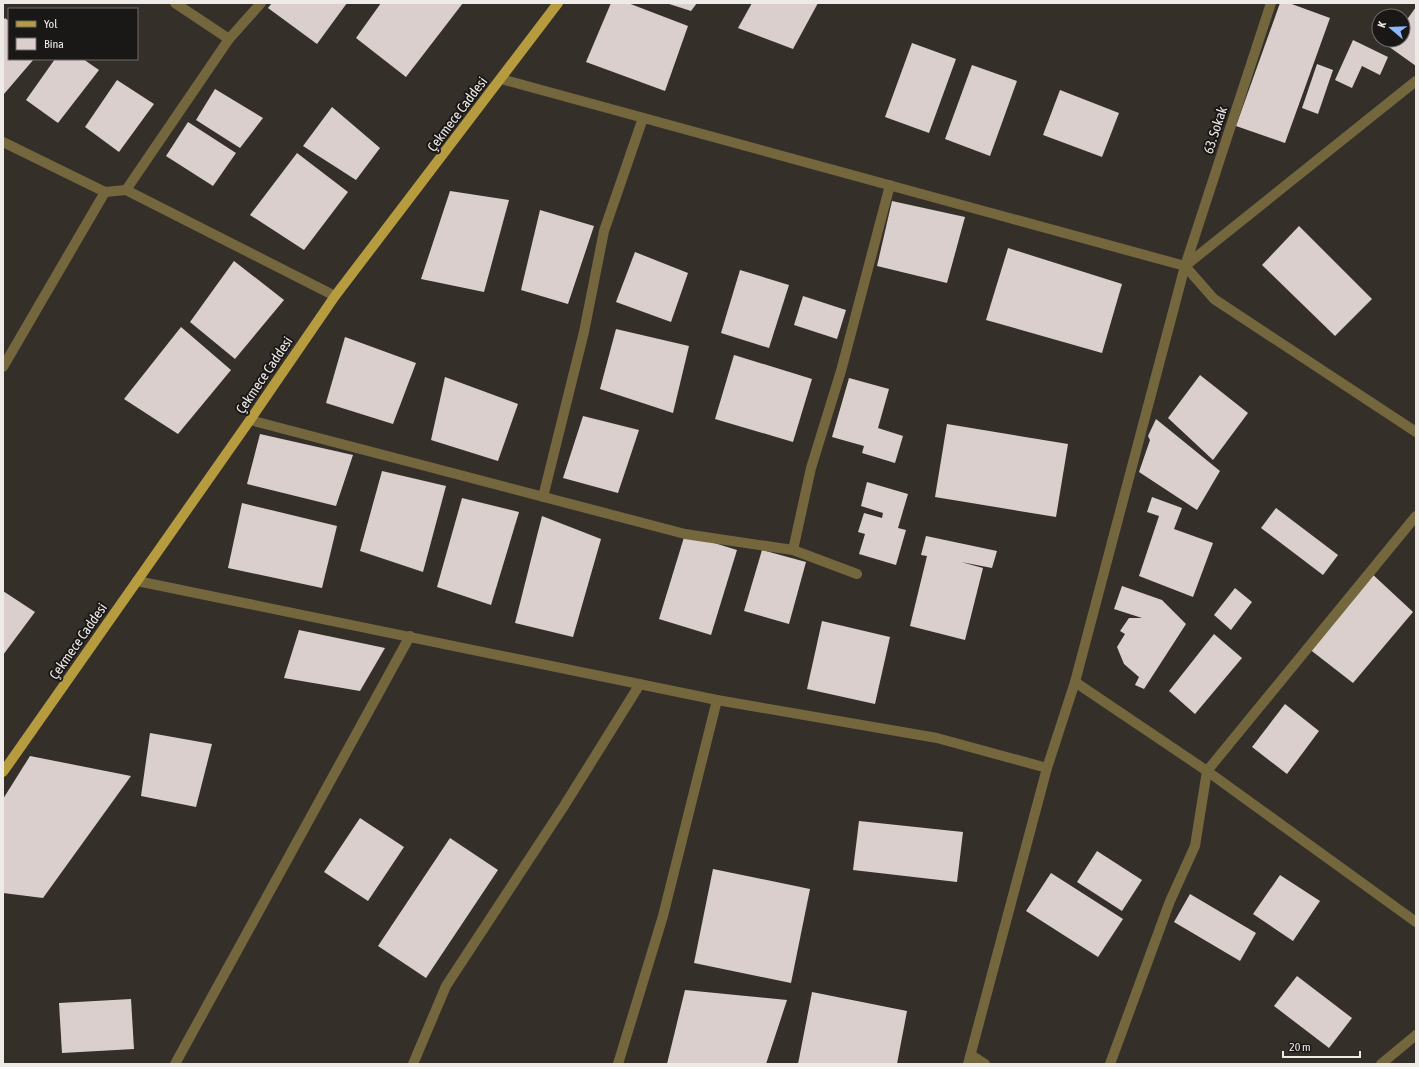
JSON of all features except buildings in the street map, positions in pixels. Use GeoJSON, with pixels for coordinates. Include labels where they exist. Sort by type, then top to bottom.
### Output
{"type":"FeatureCollection","features":[{"type":"Feature","properties":{"kind":"main road","name":"Çekmece Caddesi"},"geometry":{"type":"LineString","coordinates":[[3,772],[250,420],[334,296],[558,3]]}},
{"type":"Feature","properties":{"kind":"street"},"geometry":{"type":"LineString","coordinates":[[175,3],[229,39]]}},
{"type":"Feature","properties":{"kind":"street"},"geometry":{"type":"LineString","coordinates":[[126,190],[229,39],[261,3]]}},
{"type":"Feature","properties":{"kind":"street","name":"63. Sokak"},"geometry":{"type":"LineString","coordinates":[[969,1060],[1047,768],[1075,682],[1185,266],[1272,3]]}},
{"type":"Feature","properties":{"kind":"street"},"geometry":{"type":"LineString","coordinates":[[501,79],[1185,266],[1214,299],[1416,432]]}},
{"type":"Feature","properties":{"kind":"street"},"geometry":{"type":"LineString","coordinates":[[1185,266],[1416,81]]}},
{"type":"Feature","properties":{"kind":"street"},"geometry":{"type":"LineString","coordinates":[[542,497],[584,332],[604,231],[643,118]]}},
{"type":"Feature","properties":{"kind":"street"},"geometry":{"type":"LineString","coordinates":[[3,142],[105,192],[126,190],[334,296]]}},
{"type":"Feature","properties":{"kind":"street"},"geometry":{"type":"LineString","coordinates":[[793,550],[811,468],[841,371],[890,185]]}},
{"type":"Feature","properties":{"kind":"street"},"geometry":{"type":"LineString","coordinates":[[3,367],[105,192]]}},
{"type":"Feature","properties":{"kind":"street"},"geometry":{"type":"LineString","coordinates":[[250,420],[685,534],[793,550],[858,574]]}},
{"type":"Feature","properties":{"kind":"street"},"geometry":{"type":"LineString","coordinates":[[1110,1064],[1170,901],[1195,846],[1207,771],[1416,516]]}},
{"type":"Feature","properties":{"kind":"street"},"geometry":{"type":"LineString","coordinates":[[137,581],[717,700],[937,738],[1047,768]]}},
{"type":"Feature","properties":{"kind":"street"},"geometry":{"type":"LineString","coordinates":[[175,1064],[410,636]]}},
{"type":"Feature","properties":{"kind":"street"},"geometry":{"type":"LineString","coordinates":[[1075,682],[1207,771],[1416,922]]}},
{"type":"Feature","properties":{"kind":"street"},"geometry":{"type":"LineString","coordinates":[[413,1064],[446,986],[564,806],[640,684]]}},
{"type":"Feature","properties":{"kind":"street"},"geometry":{"type":"LineString","coordinates":[[618,1064],[663,916],[717,700]]}},
{"type":"Feature","properties":{"kind":"street"},"geometry":{"type":"LineString","coordinates":[[1380,1064],[1416,1035]]}},
{"type":"Feature","properties":{"kind":"street"},"geometry":{"type":"LineString","coordinates":[[969,1060],[985,1064]]}}]}
